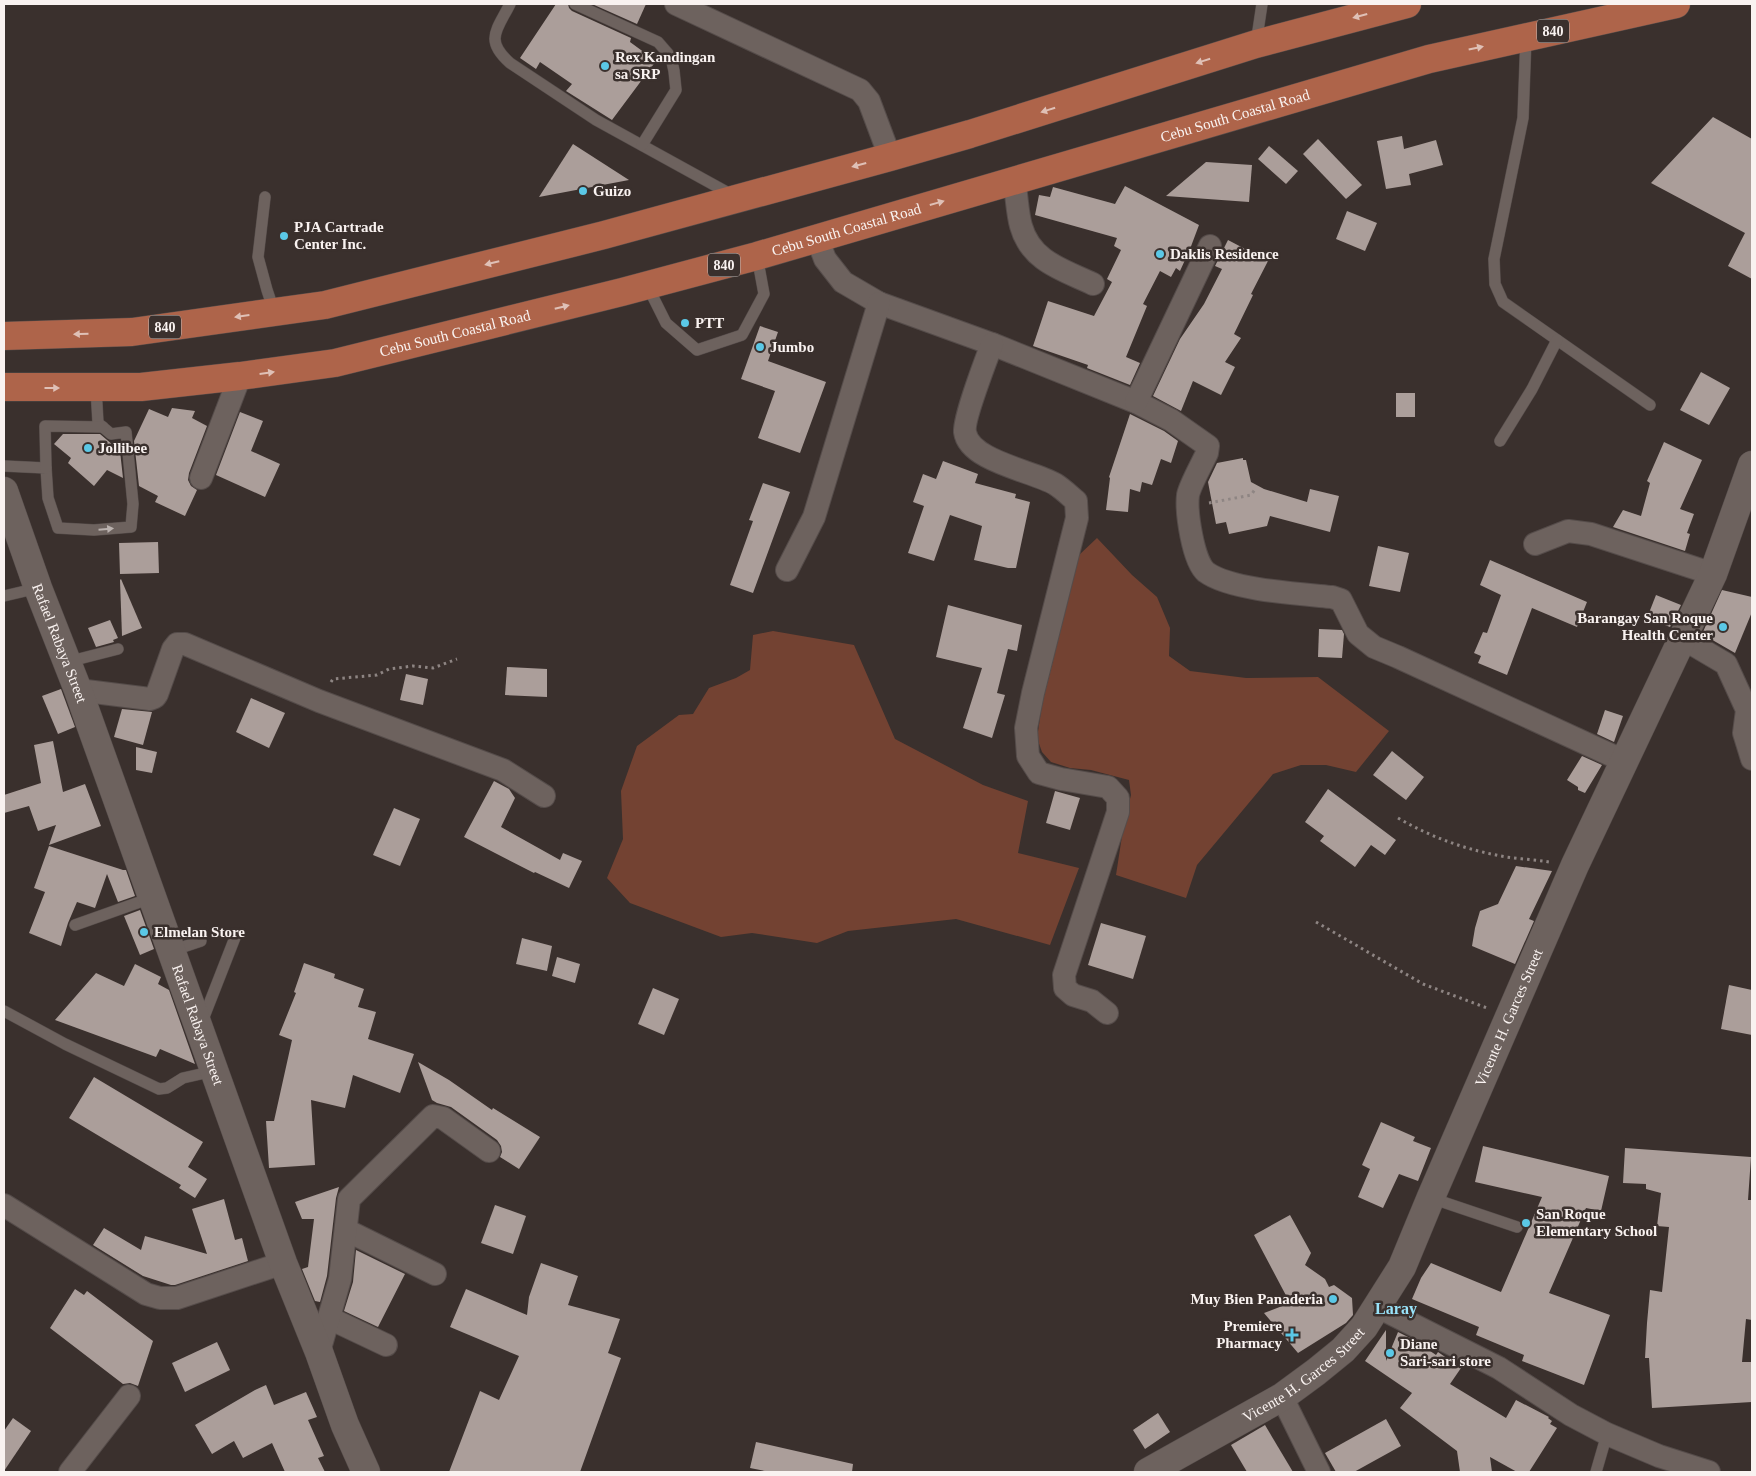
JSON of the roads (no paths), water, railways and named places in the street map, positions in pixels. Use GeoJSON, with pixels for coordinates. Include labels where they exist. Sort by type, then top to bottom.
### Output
{"type":"FeatureCollection","features":[{"type":"Feature","properties":{"kind":"highway","name":"840"},"geometry":{"type":"LineString","coordinates":[[4,336],[132,332],[325,305],[604,235],[890,157],[970,134],[1256,44],[1407,4]]}},
{"type":"Feature","properties":{"kind":"highway","name":"Cebu South Coastal Road"},"geometry":{"type":"LineString","coordinates":[[4,388],[141,387],[335,363],[757,256],[1429,59],[1676,4]]}},
{"type":"Feature","properties":{"kind":"street"},"geometry":{"type":"LineString","coordinates":[[676,4],[860,90],[869,101],[890,157]]}},
{"type":"Feature","properties":{"kind":"street"},"geometry":{"type":"LineString","coordinates":[[1014,181],[1021,226],[1030,246],[1044,261],[1093,284]]}},
{"type":"Feature","properties":{"kind":"street"},"geometry":{"type":"LineString","coordinates":[[818,238],[825,259],[842,282],[879,303],[992,344],[1136,402],[1171,420],[1208,446],[1188,495],[1191,535],[1197,557],[1204,570],[1217,579],[1262,590],[1332,597],[1341,600],[1358,634],[1374,648],[1398,657],[1624,761]]}},
{"type":"Feature","properties":{"kind":"street"},"geometry":{"type":"LineString","coordinates":[[1136,402],[1210,246]]}},
{"type":"Feature","properties":{"kind":"street"},"geometry":{"type":"LineString","coordinates":[[787,570],[814,517],[879,303]]}},
{"type":"Feature","properties":{"kind":"street"},"geometry":{"type":"LineString","coordinates":[[992,344],[967,418],[964,432],[970,445],[987,457],[1055,484],[1076,501],[1077,518],[1026,728],[1028,756],[1039,773],[1061,779],[1108,787],[1118,798],[1118,812],[1064,975],[1065,988],[1074,995],[1092,1001],[1107,1013]]}},
{"type":"Feature","properties":{"kind":"street"},"geometry":{"type":"LineString","coordinates":[[201,478],[240,376]]}},
{"type":"Feature","properties":{"kind":"street","name":"Vicente H. Garces Street"},"geometry":{"type":"LineString","coordinates":[[1148,1472],[1282,1397],[1343,1350],[1364,1327],[1402,1267],[1430,1197],[1575,865],[1713,574],[1752,465]]}},
{"type":"Feature","properties":{"kind":"street","name":"Rafael Rabaya Street"},"geometry":{"type":"LineString","coordinates":[[6,505],[78,690],[151,898],[284,1263],[345,1425],[366,1472]]}},
{"type":"Feature","properties":{"kind":"street"},"geometry":{"type":"LineString","coordinates":[[1535,544],[1568,531],[1591,534],[1713,574]]}},
{"type":"Feature","properties":{"kind":"street"},"geometry":{"type":"LineString","coordinates":[[1682,638],[1726,664],[1747,710],[1744,733],[1752,759]]}},
{"type":"Feature","properties":{"kind":"street"},"geometry":{"type":"LineString","coordinates":[[78,690],[150,699],[155,697],[173,649],[178,644],[185,644],[319,701],[503,770],[544,796]]}},
{"type":"Feature","properties":{"kind":"street"},"geometry":{"type":"LineString","coordinates":[[319,1352],[340,1279],[348,1199],[430,1116],[443,1118],[489,1151]]}},
{"type":"Feature","properties":{"kind":"street"},"geometry":{"type":"LineString","coordinates":[[4,1205],[146,1294],[160,1298],[177,1298],[284,1263]]}},
{"type":"Feature","properties":{"kind":"street"},"geometry":{"type":"LineString","coordinates":[[346,1230],[436,1274]]}},
{"type":"Feature","properties":{"kind":"street"},"geometry":{"type":"LineString","coordinates":[[1378,1307],[1498,1368],[1571,1415],[1607,1434],[1659,1456],[1709,1472]]}},
{"type":"Feature","properties":{"kind":"street"},"geometry":{"type":"LineString","coordinates":[[329,1318],[386,1346]]}},
{"type":"Feature","properties":{"kind":"street"},"geometry":{"type":"LineString","coordinates":[[70,1472],[129,1396]]}},
{"type":"Feature","properties":{"kind":"street"},"geometry":{"type":"LineString","coordinates":[[1282,1397],[1319,1472]]}},
{"type":"Feature","properties":{"kind":"lane"},"geometry":{"type":"LineString","coordinates":[[510,4],[495,34],[495,44],[499,54],[596,120],[737,198]]}},
{"type":"Feature","properties":{"kind":"lane"},"geometry":{"type":"LineString","coordinates":[[574,4],[658,42],[671,58],[676,90],[642,145]]}},
{"type":"Feature","properties":{"kind":"lane"},"geometry":{"type":"LineString","coordinates":[[1256,44],[1262,4]]}},
{"type":"Feature","properties":{"kind":"lane"},"geometry":{"type":"LineString","coordinates":[[1526,37],[1523,118],[1494,259],[1495,284],[1503,302],[1650,405]]}},
{"type":"Feature","properties":{"kind":"lane"},"geometry":{"type":"LineString","coordinates":[[266,197],[258,257],[266,290],[274,311]]}},
{"type":"Feature","properties":{"kind":"lane"},"geometry":{"type":"LineString","coordinates":[[647,285],[666,323],[697,350],[742,335],[764,294],[757,256]]}},
{"type":"Feature","properties":{"kind":"lane"},"geometry":{"type":"LineString","coordinates":[[1500,441],[1532,389],[1557,340]]}},
{"type":"Feature","properties":{"kind":"lane"},"geometry":{"type":"LineString","coordinates":[[96,388],[98,422],[112,434],[126,432],[133,504],[131,527],[94,530],[58,528],[48,498],[45,426],[104,428]]}},
{"type":"Feature","properties":{"kind":"lane"},"geometry":{"type":"LineString","coordinates":[[4,466],[46,468]]}},
{"type":"Feature","properties":{"kind":"lane"},"geometry":{"type":"LineString","coordinates":[[4,596],[38,588]]}},
{"type":"Feature","properties":{"kind":"lane"},"geometry":{"type":"LineString","coordinates":[[67,662],[118,649]]}},
{"type":"Feature","properties":{"kind":"lane"},"geometry":{"type":"LineString","coordinates":[[75,925],[151,898]]}},
{"type":"Feature","properties":{"kind":"lane"},"geometry":{"type":"LineString","coordinates":[[199,1029],[236,935]]}},
{"type":"Feature","properties":{"kind":"lane"},"geometry":{"type":"LineString","coordinates":[[171,951],[201,941]]}},
{"type":"Feature","properties":{"kind":"lane"},"geometry":{"type":"LineString","coordinates":[[4,1011],[65,1044],[159,1089],[168,1088],[183,1078],[214,1071]]}},
{"type":"Feature","properties":{"kind":"lane"},"geometry":{"type":"LineString","coordinates":[[1430,1197],[1517,1227]]}},
{"type":"Feature","properties":{"kind":"lane"},"geometry":{"type":"LineString","coordinates":[[1596,1472],[1607,1434]]}},
{"type":"Feature","properties":{"kind":"place","name":"Rex Kandingan sa SRP"},"geometry":{"type":"Point","coordinates":[605,66]}},
{"type":"Feature","properties":{"kind":"place","name":"Guizo"},"geometry":{"type":"Point","coordinates":[583,191]}},
{"type":"Feature","properties":{"kind":"place","name":"PJA Cartrade Center Inc."},"geometry":{"type":"Point","coordinates":[284,236]}},
{"type":"Feature","properties":{"kind":"place","name":"Daklis Residence"},"geometry":{"type":"Point","coordinates":[1160,254]}},
{"type":"Feature","properties":{"kind":"place","name":"PTT"},"geometry":{"type":"Point","coordinates":[685,323]}},
{"type":"Feature","properties":{"kind":"place","name":"Jumbo"},"geometry":{"type":"Point","coordinates":[760,347]}},
{"type":"Feature","properties":{"kind":"place","name":"Jollibee"},"geometry":{"type":"Point","coordinates":[88,448]}},
{"type":"Feature","properties":{"kind":"place","name":"Barangay San Roque Health Center"},"geometry":{"type":"Point","coordinates":[1723,627]}},
{"type":"Feature","properties":{"kind":"place","name":"Elmelan Store"},"geometry":{"type":"Point","coordinates":[144,932]}},
{"type":"Feature","properties":{"kind":"place","name":"San Roque Elementary School"},"geometry":{"type":"Point","coordinates":[1526,1223]}},
{"type":"Feature","properties":{"kind":"place","name":"Muy Bien Panaderia"},"geometry":{"type":"Point","coordinates":[1333,1299]}},
{"type":"Feature","properties":{"kind":"place","name":"Premiere Pharmacy"},"geometry":{"type":"Point","coordinates":[1292,1335]}},
{"type":"Feature","properties":{"kind":"place","name":"Diane Sari-sari store"},"geometry":{"type":"Point","coordinates":[1390,1353]}},
{"type":"Feature","properties":{"kind":"district","name":"Laray"},"geometry":{"type":"Point","coordinates":[1396,1308]}}]}
